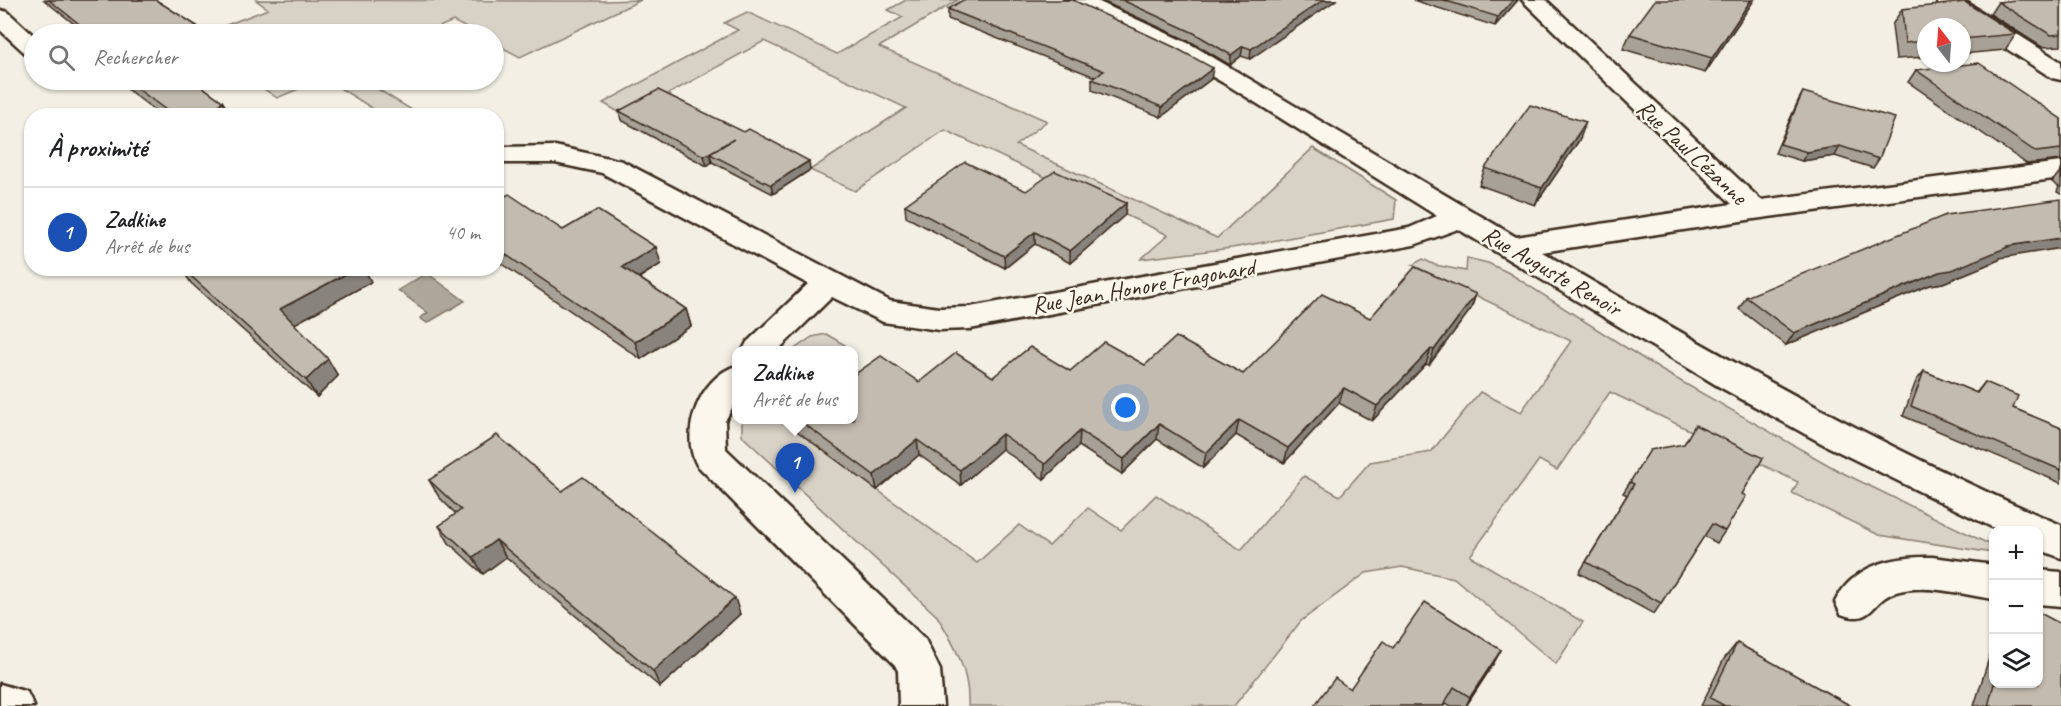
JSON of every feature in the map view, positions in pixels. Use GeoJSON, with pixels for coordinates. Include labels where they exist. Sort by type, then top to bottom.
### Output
{"type":"FeatureCollection","features":[{"type":"Feature","properties":{"kind":"street","name":"Rue Auguste Renoir"},"geometry":{"type":"LineString","coordinates":[[1076,0],[1183,50],[1238,81],[1458,216],[1514,247],[1693,355],[1838,436],[1960,497],[2026,526]]}},
{"type":"Feature","properties":{"kind":"street","name":"Rue Paul Cézanne"},"geometry":{"type":"LineString","coordinates":[[1533,0],[1754,210]]}},
{"type":"Feature","properties":{"kind":"street"},"geometry":{"type":"LineString","coordinates":[[1947,0],[2061,73]]}},
{"type":"Feature","properties":{"kind":"street"},"geometry":{"type":"LineString","coordinates":[[0,17],[24,39]]}},
{"type":"Feature","properties":{"kind":"street","name":"Rue Jean Honore Fragonard"},"geometry":{"type":"LineString","coordinates":[[504,154],[566,155],[612,167],[882,310],[939,319],[970,318],[1414,236],[1442,226],[1458,216]]}},
{"type":"Feature","properties":{"kind":"street"},"geometry":{"type":"LineString","coordinates":[[1754,210],[2061,170]]}},
{"type":"Feature","properties":{"kind":"street","name":"Rue Paul Cézanne"},"geometry":{"type":"LineString","coordinates":[[1514,247],[1754,210]]}},
{"type":"Feature","properties":{"kind":"street"},"geometry":{"type":"LineString","coordinates":[[764,346],[828,283]]}},
{"type":"Feature","properties":{"kind":"street"},"geometry":{"type":"LineString","coordinates":[[732,383],[712,406],[707,422],[705,440],[710,455],[910,652],[919,670],[921,706]]}},
{"type":"Feature","properties":{"kind":"street","name":"Rue Auguste Renoir"},"geometry":{"type":"LineString","coordinates":[[2043,534],[2061,542]]}},
{"type":"Feature","properties":{"kind":"street"},"geometry":{"type":"LineString","coordinates":[[1855,602],[1872,585],[1896,575],[1924,574],[1989,581]]}},
{"type":"Feature","properties":{"kind":"street"},"geometry":{"type":"LineString","coordinates":[[2043,587],[2061,589]]}},
{"type":"Feature","properties":{"kind":"street"},"geometry":{"type":"LineString","coordinates":[[0,704],[12,706]]}},
{"type":"Feature","properties":{"kind":"shaded area"},"geometry":{"type":"Polygon","coordinates":[[[256,0],[641,0],[520,57],[504,48],[504,24],[459,24],[453,21],[446,24],[229,24],[268,9],[256,0]]]}},
{"type":"Feature","properties":{"kind":"shaded area"},"geometry":{"type":"Polygon","coordinates":[[[906,0],[958,0],[879,47],[1047,121],[1016,145],[1217,238],[1313,148],[1396,200],[1394,219],[1232,248],[1141,259],[1168,235],[945,130],[855,191],[810,170],[906,108],[764,41],[627,117],[603,103],[738,30],[724,23],[747,12],[837,54],[903,17],[888,10],[906,0]]]}},
{"type":"Feature","properties":{"kind":"shaded area"},"geometry":{"type":"Polygon","coordinates":[[[265,90],[296,90],[277,98],[265,90]]]}},
{"type":"Feature","properties":{"kind":"shaded area"},"geometry":{"type":"Polygon","coordinates":[[[343,90],[379,90],[409,108],[372,108],[343,90]]]}},
{"type":"Feature","properties":{"kind":"shaded area"},"geometry":{"type":"Polygon","coordinates":[[[1467,258],[1488,263],[1509,273],[1661,370],[1839,471],[1989,544],[1989,552],[1879,535],[1792,493],[1798,482],[1610,392],[1557,470],[1539,460],[1470,556],[1583,622],[1556,664],[1454,578],[1402,567],[1366,573],[1301,621],[1234,706],[968,706],[964,670],[937,616],[742,436],[742,424],[787,424],[977,563],[1019,525],[1049,546],[1088,508],[1121,530],[1156,495],[1241,550],[1304,476],[1340,496],[1370,462],[1431,452],[1480,392],[1521,412],[1571,341],[1412,265],[1423,259],[1435,265],[1466,271],[1467,258]]]}},
{"type":"Feature","properties":{"kind":"shaded area"},"geometry":{"type":"Polygon","coordinates":[[[422,276],[431,276],[465,301],[427,323],[420,318],[428,313],[398,290],[422,276]]]}},
{"type":"Feature","properties":{"kind":"shaded area"},"geometry":{"type":"Polygon","coordinates":[[[826,334],[845,345],[799,346],[812,337],[826,334]]]}},
{"type":"Feature","properties":{"kind":"building"},"geometry":{"type":"Polygon","coordinates":[[[49,0],[156,0],[194,24],[79,24],[49,0]]]}},
{"type":"Feature","properties":{"kind":"building"},"geometry":{"type":"Polygon","coordinates":[[[963,0],[1073,0],[1174,47],[1213,68],[1162,107],[1092,79],[1104,71],[948,9],[963,0]]]}},
{"type":"Feature","properties":{"kind":"building"},"geometry":{"type":"Polygon","coordinates":[[[1122,0],[1323,0],[1251,49],[1243,46],[1231,55],[1194,33],[1122,0]]]}},
{"type":"Feature","properties":{"kind":"building"},"geometry":{"type":"Polygon","coordinates":[[[1443,0],[1513,0],[1498,17],[1443,0]]]}},
{"type":"Feature","properties":{"kind":"building"},"geometry":{"type":"Polygon","coordinates":[[[1655,0],[1751,0],[1712,58],[1630,34],[1655,0]]]}},
{"type":"Feature","properties":{"kind":"building"},"geometry":{"type":"Polygon","coordinates":[[[2061,0],[2061,34],[2051,35],[1998,2],[2061,0]]]}},
{"type":"Feature","properties":{"kind":"building"},"geometry":{"type":"Polygon","coordinates":[[[1965,2],[2016,34],[1971,38],[1971,18],[1917,18],[1917,42],[1905,43],[1902,9],[1965,2]]]}},
{"type":"Feature","properties":{"kind":"building"},"geometry":{"type":"Polygon","coordinates":[[[1979,63],[2061,119],[2061,149],[2036,152],[1919,72],[1971,72],[1971,64],[1979,63]]]}},
{"type":"Feature","properties":{"kind":"building"},"geometry":{"type":"Polygon","coordinates":[[[139,90],[207,90],[222,101],[216,108],[163,108],[139,90]]]}},
{"type":"Feature","properties":{"kind":"building"},"geometry":{"type":"Polygon","coordinates":[[[658,90],[744,132],[749,129],[809,161],[771,185],[710,154],[734,139],[704,156],[619,111],[658,90]]]}},
{"type":"Feature","properties":{"kind":"building"},"geometry":{"type":"Polygon","coordinates":[[[1803,92],[1895,118],[1879,159],[1840,146],[1807,152],[1780,144],[1803,92]]]}},
{"type":"Feature","properties":{"kind":"building"},"geometry":{"type":"Polygon","coordinates":[[[1530,105],[1586,122],[1542,188],[1485,168],[1530,105]]]}},
{"type":"Feature","properties":{"kind":"building"},"geometry":{"type":"Polygon","coordinates":[[[965,162],[1026,191],[1055,171],[1126,203],[1070,251],[1035,232],[1004,256],[905,205],[965,162]]]}},
{"type":"Feature","properties":{"kind":"building"},"geometry":{"type":"Polygon","coordinates":[[[509,194],[563,230],[597,210],[656,247],[622,267],[686,309],[635,342],[504,253],[504,197],[509,194]]]}},
{"type":"Feature","properties":{"kind":"building"},"geometry":{"type":"Polygon","coordinates":[[[2061,199],[2061,238],[2007,246],[1794,333],[1746,297],[1946,215],[2061,199]]]}},
{"type":"Feature","properties":{"kind":"building"},"geometry":{"type":"Polygon","coordinates":[[[1415,267],[1476,294],[1434,350],[1431,349],[1377,406],[1344,388],[1288,448],[1239,420],[1206,453],[1159,424],[1124,459],[1080,431],[1045,464],[1002,434],[960,470],[917,440],[874,475],[804,424],[858,424],[858,372],[881,356],[919,382],[956,353],[993,377],[1030,347],[1070,371],[1104,342],[1145,365],[1176,337],[1243,374],[1322,294],[1370,318],[1415,267]]]}},
{"type":"Feature","properties":{"kind":"building"},"geometry":{"type":"Polygon","coordinates":[[[191,276],[342,276],[280,309],[328,359],[306,380],[191,276]]]}},
{"type":"Feature","properties":{"kind":"building"},"geometry":{"type":"Polygon","coordinates":[[[1924,371],[1977,393],[1985,382],[2018,396],[2013,408],[2061,428],[2061,470],[1911,406],[1924,371]]]}},
{"type":"Feature","properties":{"kind":"building"},"geometry":{"type":"Polygon","coordinates":[[[1695,425],[1763,458],[1742,494],[1746,496],[1725,531],[1712,524],[1661,603],[1586,562],[1634,484],[1630,482],[1650,450],[1684,444],[1695,425]]]}},
{"type":"Feature","properties":{"kind":"building"},"geometry":{"type":"Polygon","coordinates":[[[497,435],[562,491],[583,477],[735,598],[653,671],[496,540],[473,557],[439,526],[461,510],[429,480],[497,435]]]}},
{"type":"Feature","properties":{"kind":"building"},"geometry":{"type":"Polygon","coordinates":[[[1425,602],[1501,650],[1470,697],[1454,687],[1443,706],[1314,706],[1335,678],[1350,689],[1383,641],[1393,648],[1425,602]]]}},
{"type":"Feature","properties":{"kind":"building"},"geometry":{"type":"Polygon","coordinates":[[[2043,615],[2061,624],[2061,706],[1988,706],[1993,688],[2043,688],[2043,615]]]}},
{"type":"Feature","properties":{"kind":"building"},"geometry":{"type":"Polygon","coordinates":[[[1737,643],[1851,706],[1725,706],[1710,698],[1737,643]]]}},
{"type":"Feature","properties":{"kind":"place","name":"Zadkine"},"geometry":{"type":"Point","coordinates":[795,493]}}]}
